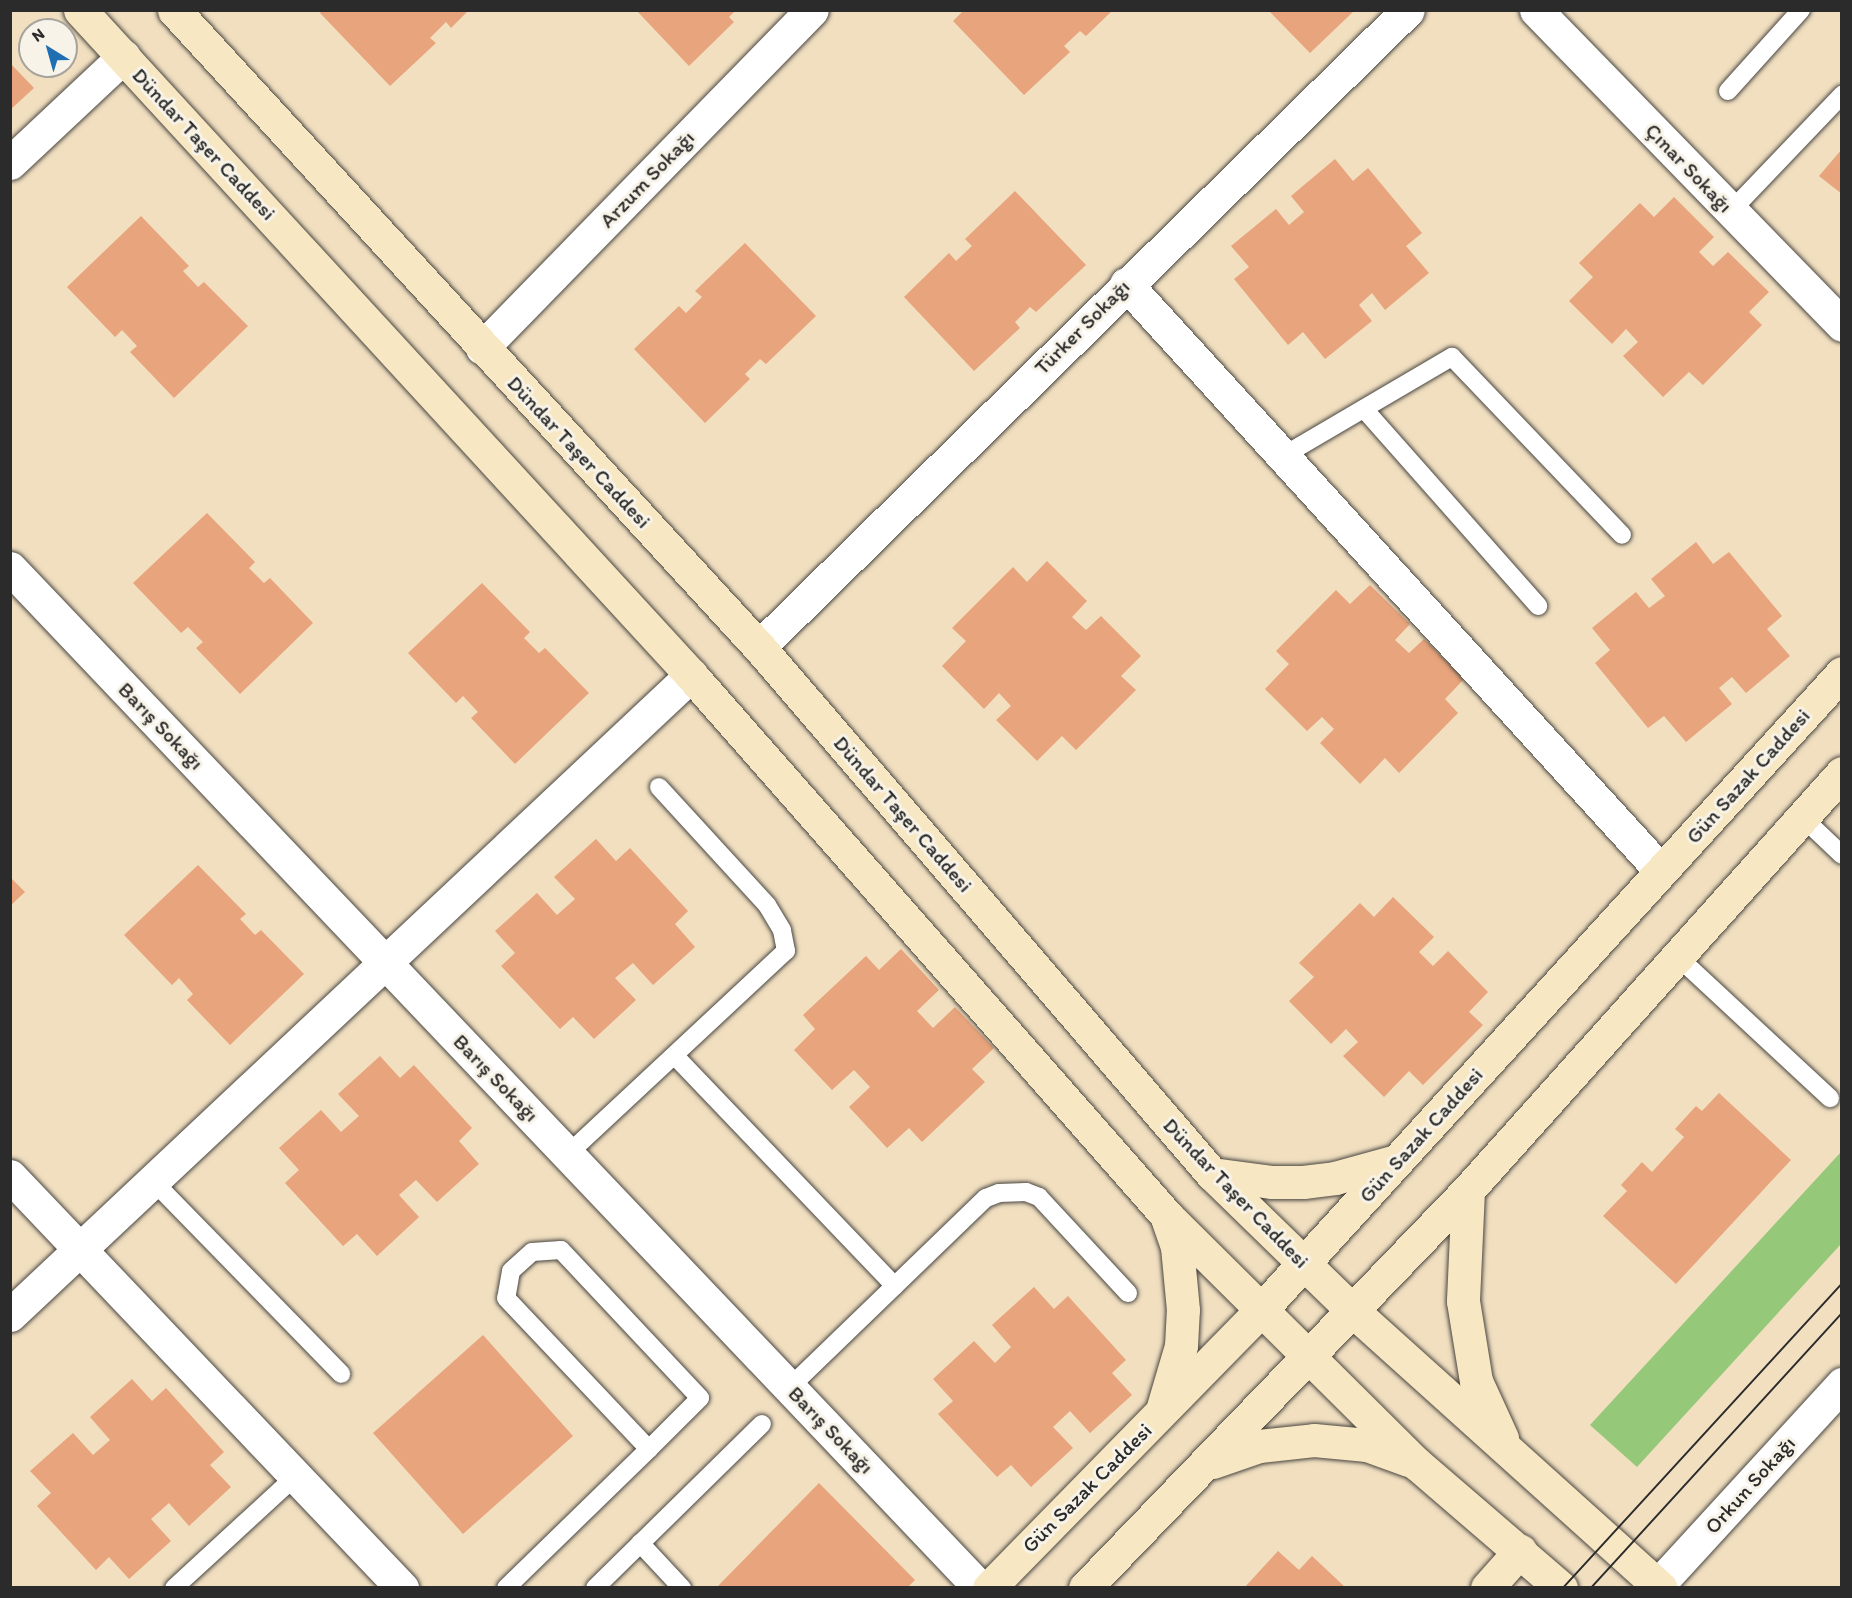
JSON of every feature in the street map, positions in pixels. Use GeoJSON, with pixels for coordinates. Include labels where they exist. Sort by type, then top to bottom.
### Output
{"type":"FeatureCollection","features":[{"type":"Feature","properties":{"kind":"street","name":"Dündar Taşer Caddesi"},"geometry":{"type":"LineString","coordinates":[[80,10],[691,675],[1167,1216],[1418,1464],[1561,1587]]}},
{"type":"Feature","properties":{"kind":"street","name":"Dündar Taşer Caddesi"},"geometry":{"type":"LineString","coordinates":[[174,10],[759,647],[1212,1174],[1353,1311],[1658,1587]]}},
{"type":"Feature","properties":{"kind":"street","name":"Arzum Sokağı"},"geometry":{"type":"LineString","coordinates":[[482,348],[812,10]]}},
{"type":"Feature","properties":{"kind":"street","name":"Türker Sokağı"},"geometry":{"type":"LineString","coordinates":[[759,647],[1126,284],[1408,10]]}},
{"type":"Feature","properties":{"kind":"street","name":"Çınar Sokağı"},"geometry":{"type":"LineString","coordinates":[[1536,10],[1842,325]]}},
{"type":"Feature","properties":{"kind":"street"},"geometry":{"type":"LineString","coordinates":[[10,163],[124,56]]}},
{"type":"Feature","properties":{"kind":"street"},"geometry":{"type":"LineString","coordinates":[[1126,284],[1661,871]]}},
{"type":"Feature","properties":{"kind":"street","name":"Barış Sokağı"},"geometry":{"type":"LineString","coordinates":[[10,568],[980,1587]]}},
{"type":"Feature","properties":{"kind":"street","name":"Gün Sazak Caddesi"},"geometry":{"type":"LineString","coordinates":[[989,1587],[1261,1310],[1842,673]]}},
{"type":"Feature","properties":{"kind":"street"},"geometry":{"type":"LineString","coordinates":[[10,1315],[691,675]]}},
{"type":"Feature","properties":{"kind":"street"},"geometry":{"type":"LineString","coordinates":[[1085,1587],[1468,1190],[1842,773]]}},
{"type":"Feature","properties":{"kind":"street"},"geometry":{"type":"LineString","coordinates":[[1212,1174],[1241,1180],[1303,1182],[1335,1178],[1398,1160]]}},
{"type":"Feature","properties":{"kind":"street"},"geometry":{"type":"LineString","coordinates":[[10,1176],[402,1587]]}},
{"type":"Feature","properties":{"kind":"street"},"geometry":{"type":"LineString","coordinates":[[1468,1190],[1463,1301],[1476,1381],[1508,1450]]}},
{"type":"Feature","properties":{"kind":"street"},"geometry":{"type":"LineString","coordinates":[[1161,1414],[1173,1380],[1183,1310],[1177,1247],[1167,1216]]}},
{"type":"Feature","properties":{"kind":"street","name":"Orkun Sokağı"},"geometry":{"type":"LineString","coordinates":[[1658,1587],[1842,1384]]}},
{"type":"Feature","properties":{"kind":"street"},"geometry":{"type":"LineString","coordinates":[[1206,1464],[1259,1446],[1314,1440],[1367,1445],[1418,1464]]}},
{"type":"Feature","properties":{"kind":"street"},"geometry":{"type":"LineString","coordinates":[[1487,1587],[1520,1551]]}},
{"type":"Feature","properties":{"kind":"lane"},"geometry":{"type":"LineString","coordinates":[[1728,91],[1801,10]]}},
{"type":"Feature","properties":{"kind":"lane"},"geometry":{"type":"LineString","coordinates":[[1731,212],[1842,95]]}},
{"type":"Feature","properties":{"kind":"lane"},"geometry":{"type":"LineString","coordinates":[[1282,456],[1452,357],[1622,535]]}},
{"type":"Feature","properties":{"kind":"lane"},"geometry":{"type":"LineString","coordinates":[[1364,409],[1538,606]]}},
{"type":"Feature","properties":{"kind":"lane"},"geometry":{"type":"LineString","coordinates":[[568,1154],[786,951],[785,940],[767,905],[659,787]]}},
{"type":"Feature","properties":{"kind":"lane"},"geometry":{"type":"LineString","coordinates":[[1802,817],[1842,855]]}},
{"type":"Feature","properties":{"kind":"lane"},"geometry":{"type":"LineString","coordinates":[[1677,956],[1830,1098]]}},
{"type":"Feature","properties":{"kind":"lane"},"geometry":{"type":"LineString","coordinates":[[675,1056],[895,1286]]}},
{"type":"Feature","properties":{"kind":"lane"},"geometry":{"type":"LineString","coordinates":[[152,1180],[341,1374]]}},
{"type":"Feature","properties":{"kind":"lane"},"geometry":{"type":"LineString","coordinates":[[790,1387],[986,1198],[1012,1191],[1039,1197],[1128,1293]]}},
{"type":"Feature","properties":{"kind":"lane"},"geometry":{"type":"LineString","coordinates":[[506,1587],[649,1449],[700,1398],[561,1250],[532,1252],[511,1271],[506,1298],[649,1449]]}},
{"type":"Feature","properties":{"kind":"lane"},"geometry":{"type":"LineString","coordinates":[[595,1587],[762,1424]]}},
{"type":"Feature","properties":{"kind":"lane"},"geometry":{"type":"LineString","coordinates":[[174,1587],[296,1476]]}},
{"type":"Feature","properties":{"kind":"lane"},"geometry":{"type":"LineString","coordinates":[[640,1544],[682,1587]]}},
{"type":"Feature","properties":{"kind":"green space"},"geometry":{"type":"Polygon","coordinates":[[[1841,1152],[1841,1244],[1637,1467],[1590,1425],[1841,1152]]]}},
{"type":"Feature","properties":{"kind":"building"},"geometry":{"type":"Polygon","coordinates":[[[322,10],[469,10],[451,28],[446,22],[430,38],[436,43],[390,86],[320,13],[322,10]]]}},
{"type":"Feature","properties":{"kind":"building"},"geometry":{"type":"Polygon","coordinates":[[[636,10],[736,10],[729,17],[734,22],[689,66],[636,10]]]}},
{"type":"Feature","properties":{"kind":"building"},"geometry":{"type":"Polygon","coordinates":[[[964,10],[1113,10],[1086,36],[1080,31],[1064,46],[1070,52],[1024,95],[953,21],[964,10]]]}},
{"type":"Feature","properties":{"kind":"building"},"geometry":{"type":"Polygon","coordinates":[[[1268,10],[1355,10],[1310,53],[1268,10]]]}},
{"type":"Feature","properties":{"kind":"building"},"geometry":{"type":"Polygon","coordinates":[[[10,63],[18,71],[18,78],[24,78],[34,88],[10,110],[10,63]]]}},
{"type":"Feature","properties":{"kind":"building"},"geometry":{"type":"Polygon","coordinates":[[[1842,149],[1842,194],[1819,176],[1842,149]]]}},
{"type":"Feature","properties":{"kind":"building"},"geometry":{"type":"Polygon","coordinates":[[[1335,159],[1353,181],[1368,168],[1422,233],[1406,246],[1429,273],[1385,310],[1372,293],[1359,305],[1372,321],[1325,359],[1303,332],[1288,345],[1234,279],[1249,267],[1231,246],[1276,209],[1289,225],[1304,212],[1291,196],[1335,159]]]}},
{"type":"Feature","properties":{"kind":"building"},"geometry":{"type":"Polygon","coordinates":[[[1015,191],[1086,265],[1036,312],[1030,307],[1015,322],[1020,328],[974,371],[904,297],[949,253],[956,261],[972,246],[965,239],[1015,191]]]}},
{"type":"Feature","properties":{"kind":"building"},"geometry":{"type":"Polygon","coordinates":[[[1674,197],[1714,237],[1699,252],[1713,266],[1728,252],[1769,292],[1749,312],[1762,325],[1703,385],[1689,372],[1663,397],[1623,356],[1638,342],[1626,329],[1612,344],[1569,301],[1593,277],[1579,263],[1640,203],[1654,217],[1674,197]]]}},
{"type":"Feature","properties":{"kind":"building"},"geometry":{"type":"Polygon","coordinates":[[[141,216],[189,266],[183,271],[198,287],[204,282],[248,326],[174,398],[130,352],[137,346],[122,330],[115,337],[67,287],[141,216]]]}},
{"type":"Feature","properties":{"kind":"building"},"geometry":{"type":"Polygon","coordinates":[[[745,243],[816,316],[766,364],[760,359],[745,374],[750,379],[705,423],[634,349],[679,306],[686,313],[702,297],[695,291],[745,243]]]}},
{"type":"Feature","properties":{"kind":"building"},"geometry":{"type":"Polygon","coordinates":[[[207,513],[255,562],[249,568],[264,583],[270,578],[313,623],[240,694],[196,648],[203,642],[188,627],[181,633],[133,583],[207,513]]]}},
{"type":"Feature","properties":{"kind":"building"},"geometry":{"type":"Polygon","coordinates":[[[1696,542],[1713,564],[1729,552],[1782,616],[1767,629],[1790,656],[1746,693],[1732,677],[1719,688],[1732,704],[1686,742],[1664,716],[1648,728],[1595,663],[1610,650],[1592,628],[1636,592],[1649,608],[1665,596],[1651,579],[1696,542]]]}},
{"type":"Feature","properties":{"kind":"building"},"geometry":{"type":"Polygon","coordinates":[[[1047,561],[1087,601],[1072,617],[1086,630],[1101,616],[1141,656],[1121,676],[1136,690],[1076,750],[1062,736],[1037,761],[996,720],[1011,706],[999,693],[984,709],[942,666],[966,641],[952,628],[1013,567],[1027,582],[1047,561]]]}},
{"type":"Feature","properties":{"kind":"building"},"geometry":{"type":"Polygon","coordinates":[[[482,583],[530,632],[524,638],[539,653],[545,648],[589,693],[515,764],[471,718],[478,712],[463,696],[456,703],[408,653],[482,583]]]}},
{"type":"Feature","properties":{"kind":"building"},"geometry":{"type":"Polygon","coordinates":[[[1370,585],[1410,624],[1395,640],[1409,653],[1424,639],[1464,679],[1445,699],[1458,713],[1399,773],[1385,758],[1360,784],[1320,743],[1334,729],[1322,717],[1307,731],[1265,689],[1289,664],[1276,651],[1336,590],[1350,604],[1370,585]]]}},
{"type":"Feature","properties":{"kind":"building"},"geometry":{"type":"Polygon","coordinates":[[[596,839],[616,861],[630,848],[688,911],[675,924],[695,947],[653,985],[633,963],[615,978],[636,1000],[594,1039],[573,1017],[560,1029],[501,966],[515,953],[495,931],[537,893],[557,915],[575,899],[554,877],[596,839]]]}},
{"type":"Feature","properties":{"kind":"building"},"geometry":{"type":"Polygon","coordinates":[[[198,865],[246,914],[240,919],[255,935],[261,930],[304,974],[230,1045],[187,1000],[193,994],[179,978],[172,985],[124,935],[198,865]]]}},
{"type":"Feature","properties":{"kind":"building"},"geometry":{"type":"Polygon","coordinates":[[[10,877],[25,892],[10,906],[10,877]]]}},
{"type":"Feature","properties":{"kind":"building"},"geometry":{"type":"Polygon","coordinates":[[[1393,897],[1434,937],[1419,952],[1433,966],[1448,951],[1488,992],[1469,1012],[1483,1025],[1423,1085],[1409,1071],[1384,1097],[1343,1056],[1358,1042],[1346,1029],[1331,1044],[1289,1001],[1314,977],[1299,963],[1360,903],[1374,917],[1393,897]]]}},
{"type":"Feature","properties":{"kind":"building"},"geometry":{"type":"Polygon","coordinates":[[[901,949],[939,990],[917,1011],[933,1028],[955,1007],[994,1048],[972,1069],[985,1082],[922,1142],[909,1128],[887,1148],[849,1107],[870,1087],[854,1070],[832,1090],[794,1050],[815,1029],[803,1015],[866,956],[879,970],[901,949]]]}},
{"type":"Feature","properties":{"kind":"building"},"geometry":{"type":"Polygon","coordinates":[[[380,1056],[400,1078],[414,1065],[472,1128],[459,1141],[479,1164],[437,1202],[416,1180],[399,1195],[419,1217],[377,1256],[357,1234],[343,1246],[285,1183],[299,1170],[279,1148],[321,1110],[341,1132],[359,1116],[338,1094],[380,1056]]]}},
{"type":"Feature","properties":{"kind":"building"},"geometry":{"type":"Polygon","coordinates":[[[1719,1093],[1791,1160],[1676,1284],[1603,1216],[1627,1191],[1621,1185],[1642,1162],[1652,1172],[1684,1137],[1675,1129],[1696,1106],[1702,1111],[1719,1093]]]}},
{"type":"Feature","properties":{"kind":"building"},"geometry":{"type":"Polygon","coordinates":[[[1034,1287],[1054,1309],[1068,1296],[1126,1360],[1112,1373],[1132,1395],[1090,1433],[1070,1411],[1053,1427],[1073,1448],[1031,1487],[1011,1465],[997,1477],[938,1414],[953,1401],[933,1379],[974,1341],[995,1363],[1011,1347],[992,1325],[1034,1287]]]}},
{"type":"Feature","properties":{"kind":"building"},"geometry":{"type":"Polygon","coordinates":[[[483,1335],[573,1436],[463,1534],[373,1433],[483,1335]]]}},
{"type":"Feature","properties":{"kind":"building"},"geometry":{"type":"Polygon","coordinates":[[[132,1379],[152,1401],[166,1388],[224,1452],[210,1465],[231,1487],[189,1526],[169,1503],[151,1519],[171,1541],[129,1579],[109,1557],[96,1570],[37,1506],[51,1493],[30,1471],[73,1433],[93,1455],[110,1440],[90,1417],[132,1379]]]}},
{"type":"Feature","properties":{"kind":"building"},"geometry":{"type":"Polygon","coordinates":[[[819,1483],[915,1580],[907,1588],[716,1588],[819,1483]]]}},
{"type":"Feature","properties":{"kind":"building"},"geometry":{"type":"Polygon","coordinates":[[[1278,1551],[1299,1570],[1312,1556],[1346,1588],[1244,1588],[1278,1551]]]}},
{"type":"Feature","properties":{"kind":"tram line"},"geometry":{"type":"LineString","coordinates":[[1563,1588],[1842,1283]]}},
{"type":"Feature","properties":{"kind":"tram line"},"geometry":{"type":"LineString","coordinates":[[1591,1588],[1842,1313]]}}]}
